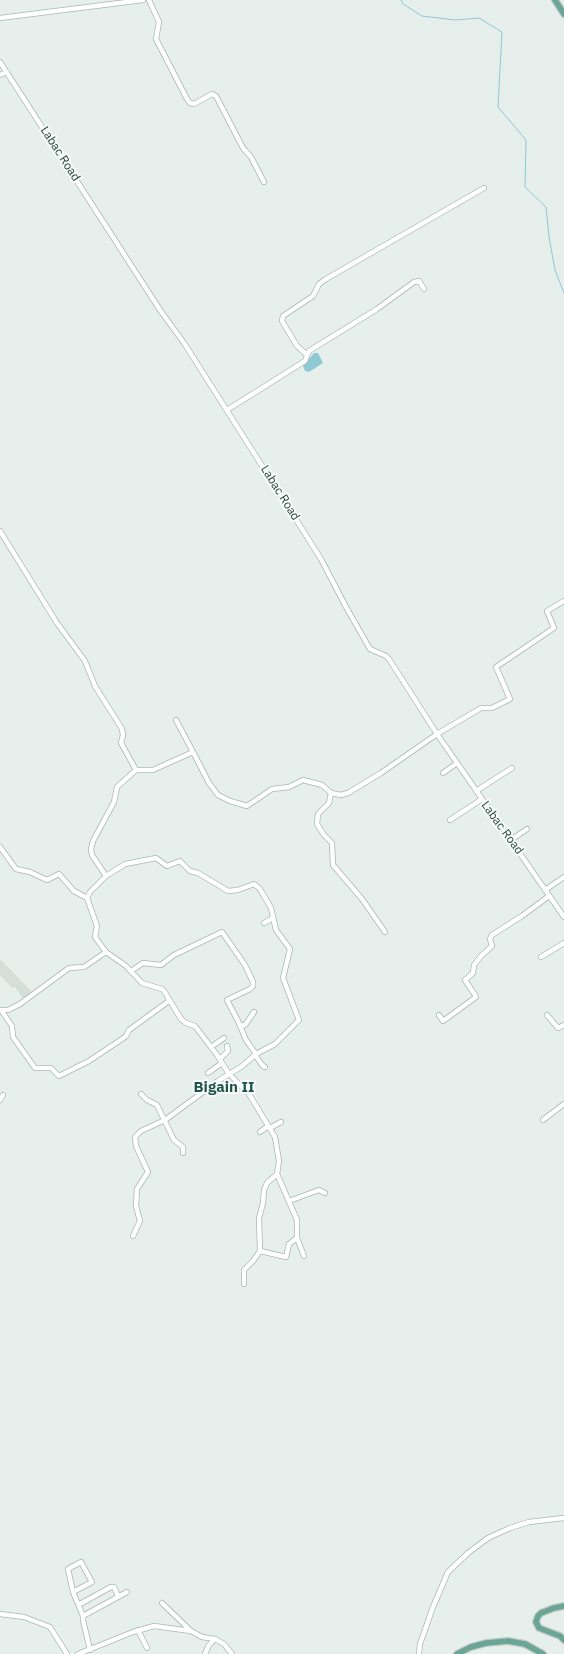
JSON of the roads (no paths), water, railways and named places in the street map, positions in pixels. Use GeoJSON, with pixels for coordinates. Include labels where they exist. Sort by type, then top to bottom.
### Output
{"type":"FeatureCollection","features":[{"type":"Feature","properties":{"kind":"main road"},"geometry":{"type":"LineString","coordinates":[[555,0],[564,14]]}},
{"type":"Feature","properties":{"kind":"main road"},"geometry":{"type":"LineString","coordinates":[[564,1606],[542,1613],[538,1616],[536,1622],[539,1628],[560,1636],[564,1640]]}},
{"type":"Feature","properties":{"kind":"main road"},"geometry":{"type":"LineString","coordinates":[[457,1654],[471,1647],[486,1643],[508,1642],[525,1644],[542,1654]]}},
{"type":"Feature","properties":{"kind":"street"},"geometry":{"type":"LineString","coordinates":[[0,18],[143,0]]}},
{"type":"Feature","properties":{"kind":"street"},"geometry":{"type":"LineString","coordinates":[[149,0],[158,22],[156,39],[187,99],[190,103],[194,104],[212,94],[216,96],[243,148],[251,157],[264,182]]}},
{"type":"Feature","properties":{"kind":"street","name":"Labac Road"},"geometry":{"type":"LineString","coordinates":[[0,62],[160,310],[184,343],[321,558],[370,649],[389,659],[437,734],[564,918]]}},
{"type":"Feature","properties":{"kind":"street"},"geometry":{"type":"LineString","coordinates":[[0,75],[7,72]]}},
{"type":"Feature","properties":{"kind":"street"},"geometry":{"type":"LineString","coordinates":[[306,354],[297,346],[282,321],[282,316],[313,296],[321,281],[484,188]]}},
{"type":"Feature","properties":{"kind":"street"},"geometry":{"type":"LineString","coordinates":[[227,410],[304,361],[306,354],[377,309],[414,282],[419,281],[424,289]]}},
{"type":"Feature","properties":{"kind":"street"},"geometry":{"type":"LineString","coordinates":[[0,531],[68,639],[85,661],[95,686],[122,729],[121,743],[136,770]]}},
{"type":"Feature","properties":{"kind":"street"},"geometry":{"type":"LineString","coordinates":[[176,720],[213,790],[222,798],[237,804],[250,806],[272,789],[289,787],[303,780],[322,785],[331,793],[341,795],[354,790],[381,774],[437,734],[481,708],[492,708],[510,699],[496,667],[554,628],[547,611],[564,601]]}},
{"type":"Feature","properties":{"kind":"street"},"geometry":{"type":"LineString","coordinates":[[106,876],[92,856],[91,849],[93,841],[114,802],[117,787],[136,770],[154,770],[193,752]]}},
{"type":"Feature","properties":{"kind":"street"},"geometry":{"type":"LineString","coordinates":[[443,773],[457,763]]}},
{"type":"Feature","properties":{"kind":"street"},"geometry":{"type":"LineString","coordinates":[[476,791],[512,768]]}},
{"type":"Feature","properties":{"kind":"street"},"geometry":{"type":"LineString","coordinates":[[331,793],[328,803],[318,814],[317,824],[332,843],[333,865],[362,899],[385,932]]}},
{"type":"Feature","properties":{"kind":"street"},"geometry":{"type":"LineString","coordinates":[[450,820],[482,799]]}},
{"type":"Feature","properties":{"kind":"street"},"geometry":{"type":"LineString","coordinates":[[511,840],[528,829]]}},
{"type":"Feature","properties":{"kind":"street"},"geometry":{"type":"LineString","coordinates":[[0,847],[16,869],[30,872],[47,880],[59,874],[74,891],[87,898],[98,926],[95,937],[106,952],[131,971],[142,983],[162,989],[181,1019],[195,1026],[229,1074],[249,1094],[275,1139],[278,1161],[277,1174],[298,1223],[297,1238],[304,1256]]}},
{"type":"Feature","properties":{"kind":"street"},"geometry":{"type":"LineString","coordinates":[[87,898],[90,892],[106,876],[125,864],[158,859],[167,866],[180,861],[190,871],[228,891],[238,890],[255,884],[265,896],[273,911],[276,930],[290,949],[283,978],[299,1020],[275,1044],[256,1054],[165,1120],[141,1131],[135,1138],[136,1146],[148,1172],[137,1189],[136,1206],[140,1221],[133,1236]]}},
{"type":"Feature","properties":{"kind":"street"},"geometry":{"type":"LineString","coordinates":[[545,890],[564,877]]}},
{"type":"Feature","properties":{"kind":"street"},"geometry":{"type":"LineString","coordinates":[[265,896],[272,892]]}},
{"type":"Feature","properties":{"kind":"street"},"geometry":{"type":"LineString","coordinates":[[438,1014],[443,1021],[476,997],[476,994],[465,980],[473,973],[474,965],[481,956],[492,946],[490,939],[492,936],[550,896]]}},
{"type":"Feature","properties":{"kind":"street"},"geometry":{"type":"LineString","coordinates":[[264,923],[273,918]]}},
{"type":"Feature","properties":{"kind":"street"},"geometry":{"type":"LineString","coordinates":[[131,971],[143,963],[160,965],[174,955],[222,932],[245,965],[253,982],[253,986],[250,989],[227,1000],[246,1040],[262,1066],[265,1066]]}},
{"type":"Feature","properties":{"kind":"street"},"geometry":{"type":"LineString","coordinates":[[541,957],[564,943]]}},
{"type":"Feature","properties":{"kind":"street"},"geometry":{"type":"LineString","coordinates":[[1,1010],[8,1010],[29,998],[69,968],[84,967],[106,952]]}},
{"type":"Feature","properties":{"kind":"street"},"geometry":{"type":"LineString","coordinates":[[1,1010],[12,1026],[13,1037],[35,1068],[51,1068],[59,1076],[89,1061],[122,1039],[129,1030],[169,1001]]}},
{"type":"Feature","properties":{"kind":"street"},"geometry":{"type":"LineString","coordinates":[[241,1026],[245,1025],[254,1012]]}},
{"type":"Feature","properties":{"kind":"street"},"geometry":{"type":"LineString","coordinates":[[547,1015],[558,1028],[564,1025]]}},
{"type":"Feature","properties":{"kind":"street"},"geometry":{"type":"LineString","coordinates":[[211,1047],[224,1038]]}},
{"type":"Feature","properties":{"kind":"street"},"geometry":{"type":"LineString","coordinates":[[208,1073],[221,1061],[228,1051],[227,1046]]}},
{"type":"Feature","properties":{"kind":"street"},"geometry":{"type":"LineString","coordinates":[[141,1094],[147,1100],[157,1105],[174,1140],[183,1147],[183,1153]]}},
{"type":"Feature","properties":{"kind":"street"},"geometry":{"type":"LineString","coordinates":[[544,1120],[564,1104]]}},
{"type":"Feature","properties":{"kind":"street"},"geometry":{"type":"LineString","coordinates":[[260,1132],[281,1122]]}},
{"type":"Feature","properties":{"kind":"street"},"geometry":{"type":"LineString","coordinates":[[244,1284],[244,1270],[260,1251],[259,1218],[264,1190],[267,1183],[277,1174]]}},
{"type":"Feature","properties":{"kind":"street"},"geometry":{"type":"LineString","coordinates":[[289,1202],[319,1190],[325,1192]]}},
{"type":"Feature","properties":{"kind":"street"},"geometry":{"type":"LineString","coordinates":[[260,1251],[286,1257],[289,1244],[297,1238]]}},
{"type":"Feature","properties":{"kind":"street"},"geometry":{"type":"LineString","coordinates":[[419,1654],[420,1644],[433,1607],[448,1572],[468,1553],[488,1538],[510,1528],[528,1522],[564,1518]]}},
{"type":"Feature","properties":{"kind":"street"},"geometry":{"type":"LineString","coordinates":[[73,1592],[92,1582],[81,1562],[68,1569],[73,1592],[84,1616],[83,1620],[90,1650]]}},
{"type":"Feature","properties":{"kind":"street"},"geometry":{"type":"LineString","coordinates":[[80,1604],[112,1587],[114,1587],[118,1596]]}},
{"type":"Feature","properties":{"kind":"street"},"geometry":{"type":"LineString","coordinates":[[84,1616],[127,1592]]}},
{"type":"Feature","properties":{"kind":"street"},"geometry":{"type":"LineString","coordinates":[[162,1603],[191,1631]]}},
{"type":"Feature","properties":{"kind":"street"},"geometry":{"type":"LineString","coordinates":[[0,1614],[24,1617],[50,1626],[67,1654]]}},
{"type":"Feature","properties":{"kind":"street"},"geometry":{"type":"LineString","coordinates":[[78,1654],[138,1630],[154,1626],[191,1631],[215,1639],[224,1644],[232,1654]]}},
{"type":"Feature","properties":{"kind":"street"},"geometry":{"type":"LineString","coordinates":[[138,1630],[147,1648]]}},
{"type":"Feature","properties":{"kind":"street"},"geometry":{"type":"LineString","coordinates":[[205,1654],[209,1645],[215,1639]]}},
{"type":"Feature","properties":{"kind":"water"},"geometry":{"type":"Polygon","coordinates":[[[314,353],[318,353],[323,363],[309,372],[305,371],[303,366],[314,353]]]}},
{"type":"Feature","properties":{"kind":"waterway"},"geometry":{"type":"LineString","coordinates":[[401,0],[403,4],[422,16],[455,20],[479,18],[502,32],[498,107],[526,140],[525,187],[546,207],[555,270],[564,293]]}},
{"type":"Feature","properties":{"kind":"district","name":"Bigain II"},"geometry":{"type":"Point","coordinates":[224,1088]}}]}
